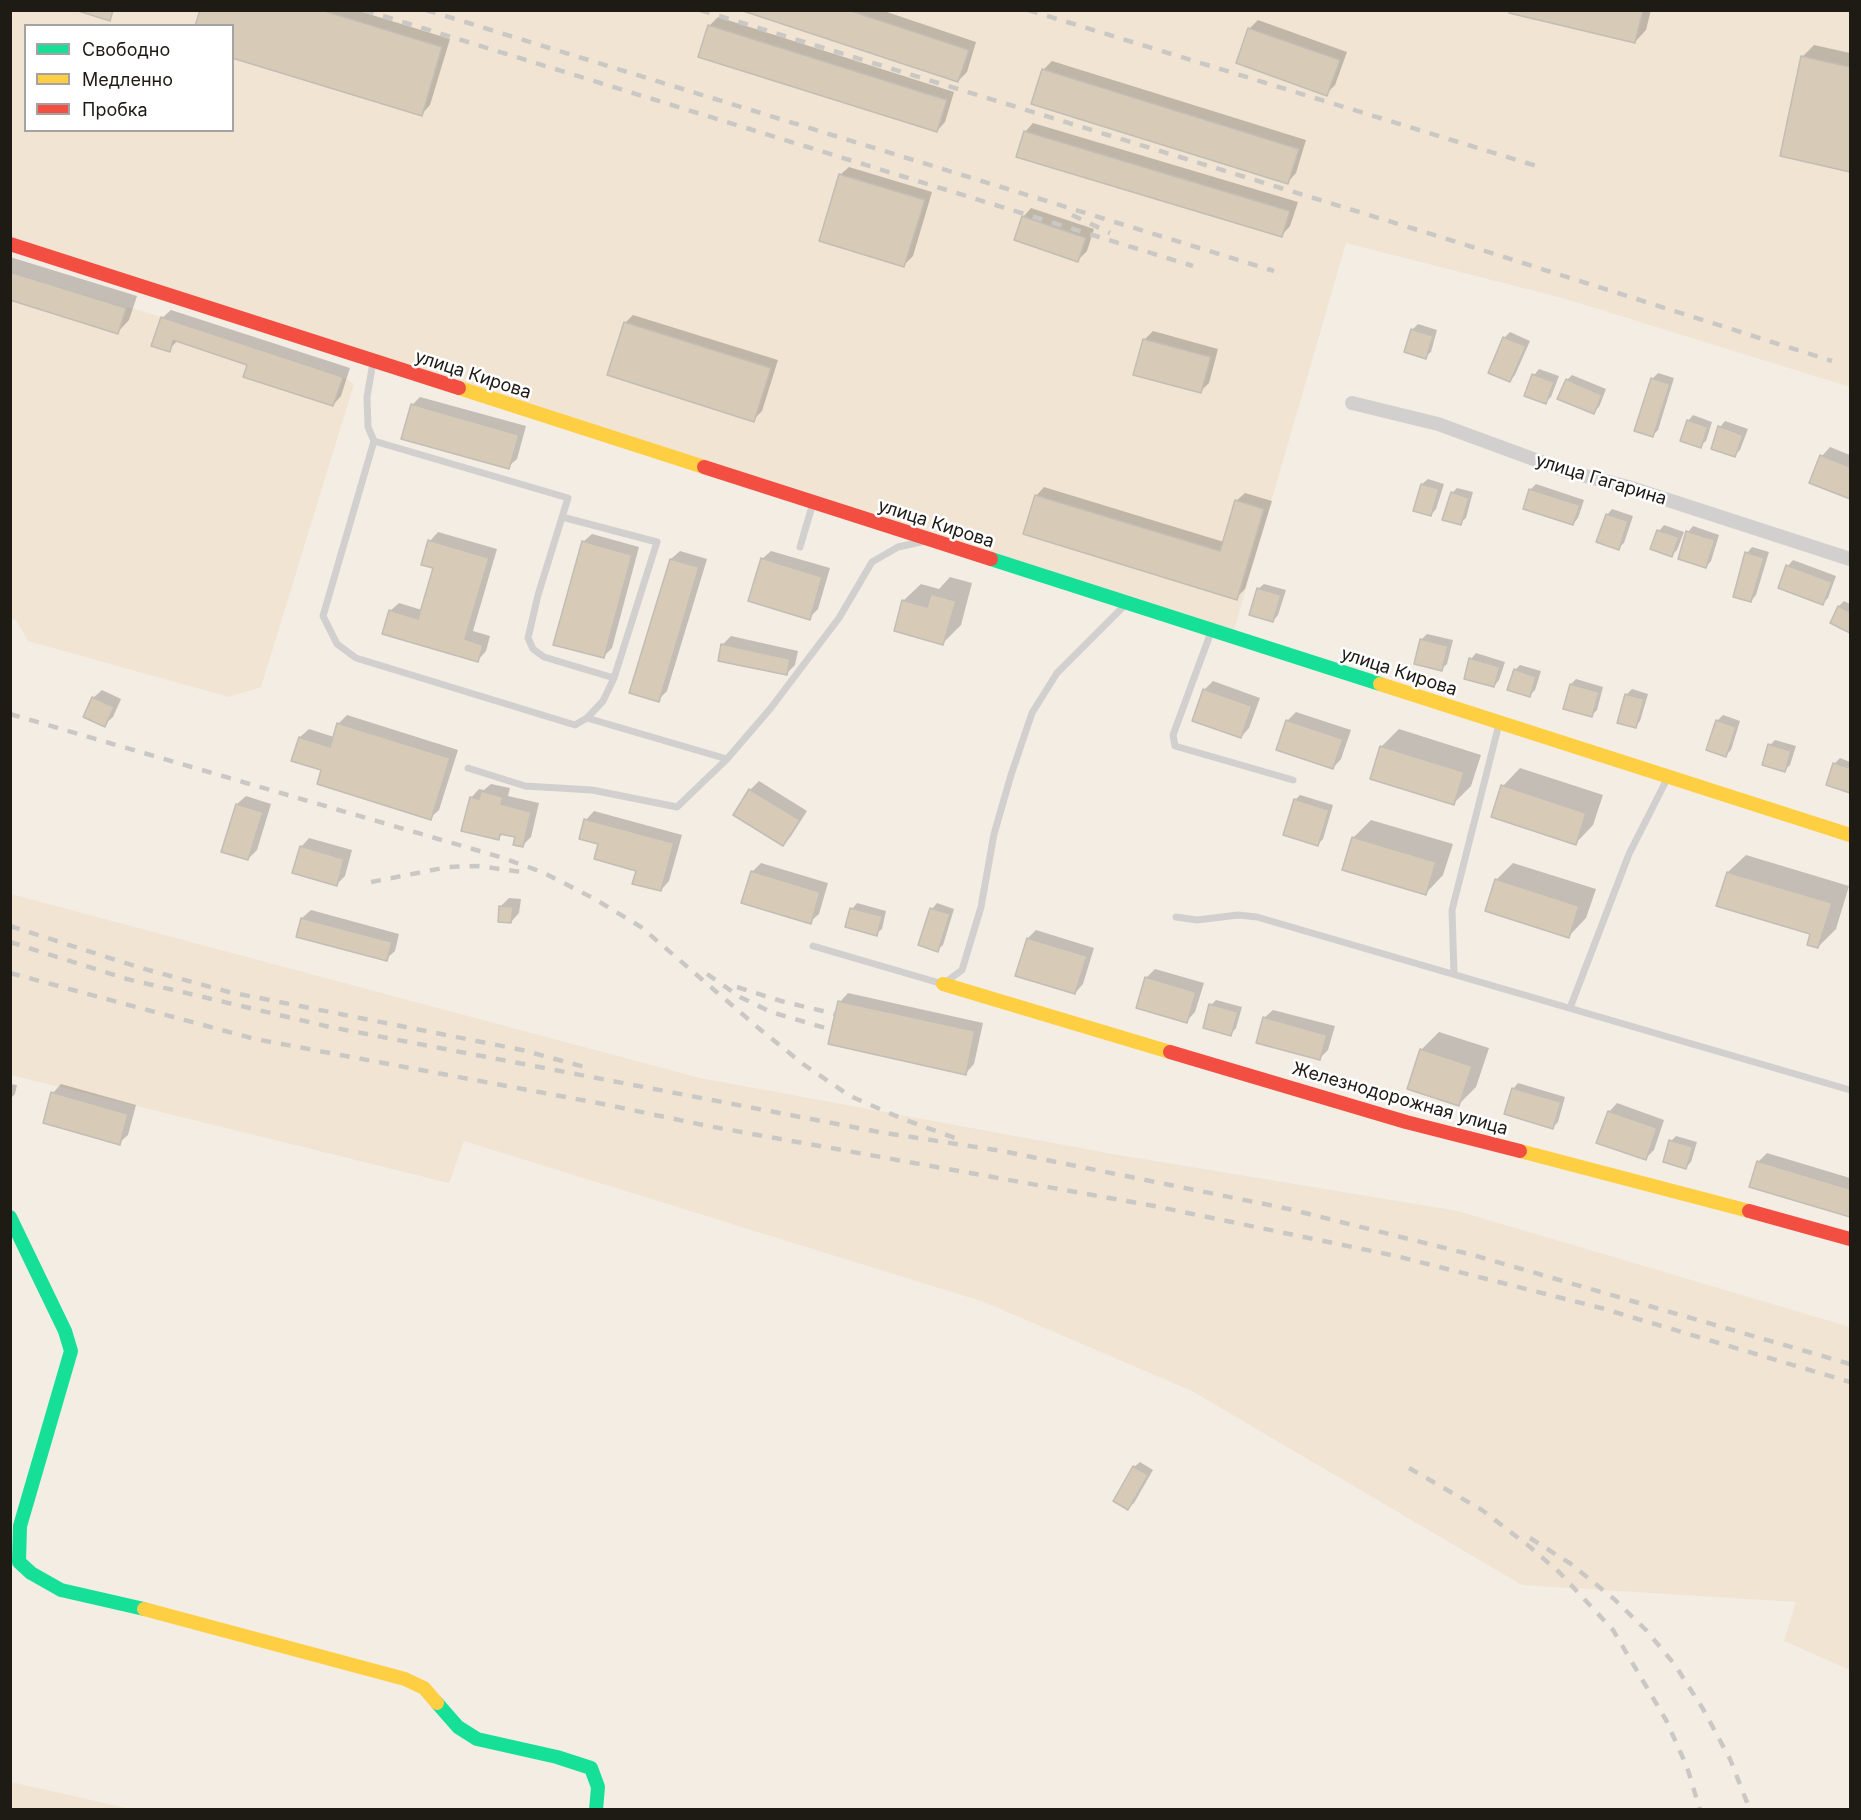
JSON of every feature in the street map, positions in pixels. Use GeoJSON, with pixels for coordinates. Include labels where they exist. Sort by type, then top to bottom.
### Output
{"type":"FeatureCollection","features":[{"type":"Feature","properties":{"kind":"street","name":"улица Кирова"},"geometry":{"type":"LineString","coordinates":[[10,244],[1851,835]]}},
{"type":"Feature","properties":{"kind":"street","name":"улица Гагарина"},"geometry":{"type":"LineString","coordinates":[[1352,403],[1438,424],[1566,471],[1639,491],[1851,559]]}},
{"type":"Feature","properties":{"kind":"street","name":"Железнодорожная улица"},"geometry":{"type":"LineString","coordinates":[[943,984],[1406,1122],[1711,1200],[1851,1239]]}},
{"type":"Feature","properties":{"kind":"street"},"geometry":{"type":"LineString","coordinates":[[10,1217],[65,1331],[71,1350],[21,1526],[19,1562],[31,1573],[61,1590],[129,1605],[405,1679],[424,1688],[459,1727],[477,1739],[557,1757],[591,1768],[598,1787],[596,1809]]}},
{"type":"Feature","properties":{"kind":"lane"},"geometry":{"type":"LineString","coordinates":[[372,368],[367,397],[368,427],[374,441],[323,616],[337,644],[357,658],[575,725],[587,718],[603,701],[614,678],[657,542],[562,517]]}},
{"type":"Feature","properties":{"kind":"lane"},"geometry":{"type":"LineString","coordinates":[[374,441],[567,498],[528,638],[533,650],[544,657],[614,678]]}},
{"type":"Feature","properties":{"kind":"lane"},"geometry":{"type":"LineString","coordinates":[[800,547],[813,503]]}},
{"type":"Feature","properties":{"kind":"lane"},"geometry":{"type":"LineString","coordinates":[[468,768],[525,786],[592,790],[677,807],[727,759],[770,709],[839,618],[872,562],[898,547],[930,541]]}},
{"type":"Feature","properties":{"kind":"lane"},"geometry":{"type":"LineString","coordinates":[[813,946],[943,984],[962,970],[981,907],[994,834],[1032,713],[1057,673],[1126,604]]}},
{"type":"Feature","properties":{"kind":"lane"},"geometry":{"type":"LineString","coordinates":[[1212,631],[1173,735],[1175,746],[1293,780]]}},
{"type":"Feature","properties":{"kind":"lane"},"geometry":{"type":"LineString","coordinates":[[587,718],[727,759]]}},
{"type":"Feature","properties":{"kind":"lane"},"geometry":{"type":"LineString","coordinates":[[1454,974],[1452,910],[1499,723]]}},
{"type":"Feature","properties":{"kind":"lane"},"geometry":{"type":"LineString","coordinates":[[1569,1008],[1629,854],[1668,777]]}},
{"type":"Feature","properties":{"kind":"lane"},"geometry":{"type":"LineString","coordinates":[[1176,917],[1197,920],[1238,915],[1257,917],[1851,1090]]}},
{"type":"Feature","properties":{"kind":"shaded area"},"geometry":{"type":"Polygon","coordinates":[[[11,11],[1850,11],[1850,387],[1566,299],[1346,243],[1232,637],[11,244],[11,11]]]}},
{"type":"Feature","properties":{"kind":"shaded area"},"geometry":{"type":"Polygon","coordinates":[[[10,272],[161,317],[343,377],[354,384],[261,687],[229,697],[28,641],[16,620],[11,618],[10,272]]]}},
{"type":"Feature","properties":{"kind":"shaded area"},"geometry":{"type":"Polygon","coordinates":[[[11,894],[700,1078],[1113,1154],[1458,1211],[1850,1327],[1850,1670],[1784,1641],[1796,1602],[1522,1585],[1192,1391],[984,1302],[464,1141],[449,1183],[11,1075],[11,894]]]}},
{"type":"Feature","properties":{"kind":"shaded area"},"geometry":{"type":"Polygon","coordinates":[[[11,1782],[131,1809],[11,1809],[11,1782]]]}},
{"type":"Feature","properties":{"kind":"building"},"geometry":{"type":"Polygon","coordinates":[[[75,10],[113,10],[110,21],[75,10]]]}},
{"type":"Feature","properties":{"kind":"building"},"geometry":{"type":"Polygon","coordinates":[[[200,10],[321,10],[442,47],[422,116],[234,59],[234,24],[196,24],[200,10]]]}},
{"type":"Feature","properties":{"kind":"building"},"geometry":{"type":"Polygon","coordinates":[[[740,10],[848,10],[969,50],[958,82],[740,10]]]}},
{"type":"Feature","properties":{"kind":"building"},"geometry":{"type":"Polygon","coordinates":[[[1510,10],[1643,10],[1635,43],[1509,13],[1510,10]]]}},
{"type":"Feature","properties":{"kind":"building"},"geometry":{"type":"Polygon","coordinates":[[[708,25],[947,100],[937,132],[698,57],[708,25]]]}},
{"type":"Feature","properties":{"kind":"building"},"geometry":{"type":"Polygon","coordinates":[[[1248,28],[1340,60],[1327,96],[1236,63],[1248,28]]]}},
{"type":"Feature","properties":{"kind":"building"},"geometry":{"type":"Polygon","coordinates":[[[1801,56],[1850,67],[1850,172],[1780,156],[1801,56]]]}},
{"type":"Feature","properties":{"kind":"building"},"geometry":{"type":"Polygon","coordinates":[[[1042,69],[1299,149],[1288,184],[1031,104],[1042,69]]]}},
{"type":"Feature","properties":{"kind":"building"},"geometry":{"type":"Polygon","coordinates":[[[1024,131],[1290,211],[1282,237],[1016,157],[1024,131]]]}},
{"type":"Feature","properties":{"kind":"building"},"geometry":{"type":"Polygon","coordinates":[[[839,174],[925,200],[904,267],[819,241],[839,174]]]}},
{"type":"Feature","properties":{"kind":"building"},"geometry":{"type":"Polygon","coordinates":[[[1022,216],[1086,238],[1078,262],[1014,240],[1022,216]]]}},
{"type":"Feature","properties":{"kind":"building"},"geometry":{"type":"Polygon","coordinates":[[[10,272],[126,308],[118,334],[10,300],[10,272]]]}},
{"type":"Feature","properties":{"kind":"building"},"geometry":{"type":"Polygon","coordinates":[[[161,317],[343,377],[333,406],[243,377],[247,365],[173,340],[170,352],[151,346],[161,317]]]}},
{"type":"Feature","properties":{"kind":"building"},"geometry":{"type":"Polygon","coordinates":[[[624,322],[771,368],[754,422],[607,375],[624,322]]]}},
{"type":"Feature","properties":{"kind":"building"},"geometry":{"type":"Polygon","coordinates":[[[1411,329],[1433,336],[1426,359],[1404,352],[1411,329]]]}},
{"type":"Feature","properties":{"kind":"building"},"geometry":{"type":"Polygon","coordinates":[[[1503,337],[1526,346],[1510,382],[1488,373],[1503,337]]]}},
{"type":"Feature","properties":{"kind":"building"},"geometry":{"type":"Polygon","coordinates":[[[1143,339],[1211,357],[1201,393],[1133,375],[1143,339]]]}},
{"type":"Feature","properties":{"kind":"building"},"geometry":{"type":"Polygon","coordinates":[[[1532,374],[1554,382],[1546,404],[1524,396],[1532,374]]]}},
{"type":"Feature","properties":{"kind":"building"},"geometry":{"type":"Polygon","coordinates":[[[1651,378],[1670,384],[1653,437],[1634,431],[1651,378]]]}},
{"type":"Feature","properties":{"kind":"building"},"geometry":{"type":"Polygon","coordinates":[[[1566,379],[1602,395],[1594,414],[1557,399],[1566,379]]]}},
{"type":"Feature","properties":{"kind":"building"},"geometry":{"type":"Polygon","coordinates":[[[411,404],[519,435],[509,469],[401,439],[411,404]]]}},
{"type":"Feature","properties":{"kind":"building"},"geometry":{"type":"Polygon","coordinates":[[[1687,420],[1708,427],[1701,448],[1680,441],[1687,420]]]}},
{"type":"Feature","properties":{"kind":"building"},"geometry":{"type":"Polygon","coordinates":[[[1718,426],[1743,435],[1735,457],[1711,449],[1718,426]]]}},
{"type":"Feature","properties":{"kind":"building"},"geometry":{"type":"Polygon","coordinates":[[[1820,455],[1850,467],[1850,499],[1809,483],[1820,455]]]}},
{"type":"Feature","properties":{"kind":"building"},"geometry":{"type":"Polygon","coordinates":[[[1421,484],[1439,489],[1431,516],[1413,511],[1421,484]]]}},
{"type":"Feature","properties":{"kind":"building"},"geometry":{"type":"Polygon","coordinates":[[[1529,489],[1580,505],[1573,525],[1523,509],[1529,489]]]}},
{"type":"Feature","properties":{"kind":"building"},"geometry":{"type":"Polygon","coordinates":[[[1451,492],[1469,498],[1461,525],[1442,520],[1451,492]]]}},
{"type":"Feature","properties":{"kind":"building"},"geometry":{"type":"Polygon","coordinates":[[[1035,495],[1220,551],[1235,500],[1264,509],[1237,600],[1023,534],[1035,495]]]}},
{"type":"Feature","properties":{"kind":"building"},"geometry":{"type":"Polygon","coordinates":[[[1606,514],[1628,521],[1619,550],[1596,542],[1606,514]]]}},
{"type":"Feature","properties":{"kind":"building"},"geometry":{"type":"Polygon","coordinates":[[[1657,530],[1679,537],[1672,557],[1650,549],[1657,530]]]}},
{"type":"Feature","properties":{"kind":"building"},"geometry":{"type":"Polygon","coordinates":[[[1686,531],[1715,540],[1706,568],[1678,559],[1686,531]]]}},
{"type":"Feature","properties":{"kind":"building"},"geometry":{"type":"Polygon","coordinates":[[[428,540],[489,558],[465,639],[483,645],[478,662],[382,634],[389,610],[418,619],[433,568],[421,565],[428,540]]]}},
{"type":"Feature","properties":{"kind":"building"},"geometry":{"type":"Polygon","coordinates":[[[582,541],[632,555],[604,658],[553,645],[582,541]]]}},
{"type":"Feature","properties":{"kind":"building"},"geometry":{"type":"Polygon","coordinates":[[[1745,552],[1764,558],[1751,602],[1733,597],[1745,552]]]}},
{"type":"Feature","properties":{"kind":"building"},"geometry":{"type":"Polygon","coordinates":[[[761,558],[822,577],[810,620],[748,601],[761,558]]]}},
{"type":"Feature","properties":{"kind":"building"},"geometry":{"type":"Polygon","coordinates":[[[670,559],[699,567],[659,702],[629,693],[670,559]]]}},
{"type":"Feature","properties":{"kind":"building"},"geometry":{"type":"Polygon","coordinates":[[[1786,565],[1832,582],[1823,605],[1778,588],[1786,565]]]}},
{"type":"Feature","properties":{"kind":"building"},"geometry":{"type":"Polygon","coordinates":[[[1257,588],[1281,595],[1273,622],[1249,615],[1257,588]]]}},
{"type":"Feature","properties":{"kind":"building"},"geometry":{"type":"Polygon","coordinates":[[[931,594],[956,601],[943,645],[894,631],[902,600],[927,607],[931,594]]]}},
{"type":"Feature","properties":{"kind":"building"},"geometry":{"type":"Polygon","coordinates":[[[1838,606],[1850,612],[1850,633],[1830,623],[1838,606]]]}},
{"type":"Feature","properties":{"kind":"building"},"geometry":{"type":"Polygon","coordinates":[[[1420,639],[1448,646],[1442,671],[1414,664],[1420,639]]]}},
{"type":"Feature","properties":{"kind":"building"},"geometry":{"type":"Polygon","coordinates":[[[721,644],[790,659],[787,675],[718,661],[721,644]]]}},
{"type":"Feature","properties":{"kind":"building"},"geometry":{"type":"Polygon","coordinates":[[[1469,658],[1500,667],[1494,687],[1464,679],[1469,658]]]}},
{"type":"Feature","properties":{"kind":"building"},"geometry":{"type":"Polygon","coordinates":[[[1514,669],[1536,677],[1530,697],[1507,690],[1514,669]]]}},
{"type":"Feature","properties":{"kind":"building"},"geometry":{"type":"Polygon","coordinates":[[[1570,684],[1599,692],[1592,717],[1563,709],[1570,684]]]}},
{"type":"Feature","properties":{"kind":"building"},"geometry":{"type":"Polygon","coordinates":[[[1203,689],[1252,706],[1241,738],[1192,721],[1203,689]]]}},
{"type":"Feature","properties":{"kind":"building"},"geometry":{"type":"Polygon","coordinates":[[[1625,694],[1644,699],[1636,728],[1617,723],[1625,694]]]}},
{"type":"Feature","properties":{"kind":"building"},"geometry":{"type":"Polygon","coordinates":[[[92,697],[114,707],[105,727],[83,717],[92,697]]]}},
{"type":"Feature","properties":{"kind":"building"},"geometry":{"type":"Polygon","coordinates":[[[1286,720],[1343,739],[1333,769],[1276,750],[1286,720]]]}},
{"type":"Feature","properties":{"kind":"building"},"geometry":{"type":"Polygon","coordinates":[[[1716,720],[1736,727],[1726,757],[1706,750],[1716,720]]]}},
{"type":"Feature","properties":{"kind":"building"},"geometry":{"type":"Polygon","coordinates":[[[337,723],[450,758],[431,820],[317,784],[321,770],[291,761],[299,737],[330,747],[337,723]]]}},
{"type":"Feature","properties":{"kind":"building"},"geometry":{"type":"Polygon","coordinates":[[[1768,744],[1791,751],[1785,772],[1762,765],[1768,744]]]}},
{"type":"Feature","properties":{"kind":"building"},"geometry":{"type":"Polygon","coordinates":[[[1380,746],[1464,772],[1454,805],[1370,779],[1380,746]]]}},
{"type":"Feature","properties":{"kind":"building"},"geometry":{"type":"Polygon","coordinates":[[[1833,763],[1850,768],[1850,793],[1826,785],[1833,763]]]}},
{"type":"Feature","properties":{"kind":"building"},"geometry":{"type":"Polygon","coordinates":[[[1501,785],[1586,813],[1576,845],[1491,817],[1501,785]]]}},
{"type":"Feature","properties":{"kind":"building"},"geometry":{"type":"Polygon","coordinates":[[[749,789],[800,820],[783,846],[733,815],[749,789]]]}},
{"type":"Feature","properties":{"kind":"building"},"geometry":{"type":"Polygon","coordinates":[[[481,791],[503,797],[501,804],[531,812],[523,847],[513,845],[515,837],[500,834],[499,840],[461,831],[470,797],[479,799],[481,791]]]}},
{"type":"Feature","properties":{"kind":"building"},"geometry":{"type":"Polygon","coordinates":[[[1294,799],[1329,810],[1318,846],[1283,835],[1294,799]]]}},
{"type":"Feature","properties":{"kind":"building"},"geometry":{"type":"Polygon","coordinates":[[[236,804],[263,812],[248,860],[221,852],[236,804]]]}},
{"type":"Feature","properties":{"kind":"building"},"geometry":{"type":"Polygon","coordinates":[[[584,819],[674,843],[661,891],[632,884],[636,871],[594,859],[598,844],[579,839],[584,819]]]}},
{"type":"Feature","properties":{"kind":"building"},"geometry":{"type":"Polygon","coordinates":[[[1352,837],[1436,862],[1426,895],[1342,870],[1352,837]]]}},
{"type":"Feature","properties":{"kind":"building"},"geometry":{"type":"Polygon","coordinates":[[[300,846],[344,859],[337,886],[292,873],[300,846]]]}},
{"type":"Feature","properties":{"kind":"building"},"geometry":{"type":"Polygon","coordinates":[[[751,871],[820,892],[811,924],[741,903],[751,871]]]}},
{"type":"Feature","properties":{"kind":"building"},"geometry":{"type":"Polygon","coordinates":[[[1727,872],[1832,903],[1818,948],[1807,945],[1810,934],[1716,906],[1727,872]]]}},
{"type":"Feature","properties":{"kind":"building"},"geometry":{"type":"Polygon","coordinates":[[[1495,879],[1579,906],[1569,938],[1485,911],[1495,879]]]}},
{"type":"Feature","properties":{"kind":"building"},"geometry":{"type":"Polygon","coordinates":[[[499,906],[513,907],[511,923],[498,922],[499,906]]]}},
{"type":"Feature","properties":{"kind":"building"},"geometry":{"type":"Polygon","coordinates":[[[850,908],[882,916],[877,936],[845,927],[850,908]]]}},
{"type":"Feature","properties":{"kind":"building"},"geometry":{"type":"Polygon","coordinates":[[[930,908],[950,914],[938,952],[918,945],[930,908]]]}},
{"type":"Feature","properties":{"kind":"building"},"geometry":{"type":"Polygon","coordinates":[[[301,918],[392,942],[387,961],[296,937],[301,918]]]}},
{"type":"Feature","properties":{"kind":"building"},"geometry":{"type":"Polygon","coordinates":[[[1027,938],[1087,956],[1075,994],[1015,976],[1027,938]]]}},
{"type":"Feature","properties":{"kind":"building"},"geometry":{"type":"Polygon","coordinates":[[[1145,977],[1196,992],[1187,1023],[1136,1008],[1145,977]]]}},
{"type":"Feature","properties":{"kind":"building"},"geometry":{"type":"Polygon","coordinates":[[[838,1001],[975,1031],[966,1075],[828,1044],[838,1001]]]}},
{"type":"Feature","properties":{"kind":"building"},"geometry":{"type":"Polygon","coordinates":[[[1209,1004],[1238,1012],[1231,1036],[1203,1028],[1209,1004]]]}},
{"type":"Feature","properties":{"kind":"building"},"geometry":{"type":"Polygon","coordinates":[[[1263,1017],[1327,1035],[1320,1060],[1256,1043],[1263,1017]]]}},
{"type":"Feature","properties":{"kind":"building"},"geometry":{"type":"Polygon","coordinates":[[[1420,1049],[1472,1066],[1459,1106],[1407,1089],[1420,1049]]]}},
{"type":"Feature","properties":{"kind":"building"},"geometry":{"type":"Polygon","coordinates":[[[1512,1088],[1561,1102],[1553,1129],[1504,1114],[1512,1088]]]}},
{"type":"Feature","properties":{"kind":"building"},"geometry":{"type":"Polygon","coordinates":[[[51,1092],[128,1114],[120,1145],[43,1123],[51,1092]]]}},
{"type":"Feature","properties":{"kind":"building"},"geometry":{"type":"Polygon","coordinates":[[[1608,1111],[1657,1128],[1646,1160],[1596,1143],[1608,1111]]]}},
{"type":"Feature","properties":{"kind":"building"},"geometry":{"type":"Polygon","coordinates":[[[1669,1140],[1693,1147],[1686,1169],[1663,1162],[1669,1140]]]}},
{"type":"Feature","properties":{"kind":"building"},"geometry":{"type":"Polygon","coordinates":[[[1757,1161],[1850,1189],[1850,1217],[1749,1187],[1757,1161]]]}},
{"type":"Feature","properties":{"kind":"building"},"geometry":{"type":"Polygon","coordinates":[[[1133,1466],[1148,1475],[1128,1510],[1113,1501],[1133,1466]]]}},
{"type":"Feature","properties":{"kind":"railway"},"geometry":{"type":"LineString","coordinates":[[364,10],[1193,266]]}},
{"type":"Feature","properties":{"kind":"railway"},"geometry":{"type":"LineString","coordinates":[[426,10],[1274,271]]}},
{"type":"Feature","properties":{"kind":"railway"},"geometry":{"type":"LineString","coordinates":[[700,10],[1444,238],[1832,361]]}},
{"type":"Feature","properties":{"kind":"railway"},"geometry":{"type":"LineString","coordinates":[[1028,10],[1543,168]]}},
{"type":"Feature","properties":{"kind":"railway"},"geometry":{"type":"LineString","coordinates":[[1072,215],[1110,233]]}},
{"type":"Feature","properties":{"kind":"railway"},"geometry":{"type":"LineString","coordinates":[[10,714],[500,857],[542,872],[593,898],[641,927],[762,1031],[803,1064],[850,1096],[955,1138]]}},
{"type":"Feature","properties":{"kind":"railway"},"geometry":{"type":"LineString","coordinates":[[371,882],[448,867],[478,866],[522,872]]}},
{"type":"Feature","properties":{"kind":"railway"},"geometry":{"type":"LineString","coordinates":[[10,926],[141,968],[229,992],[522,1050],[592,1069]]}},
{"type":"Feature","properties":{"kind":"railway"},"geometry":{"type":"LineString","coordinates":[[10,942],[127,979],[330,1027],[879,1132],[1002,1151],[1289,1209],[1473,1255],[1850,1364]]}},
{"type":"Feature","properties":{"kind":"railway"},"geometry":{"type":"LineString","coordinates":[[10,973],[255,1039],[603,1104],[708,1126],[1154,1206],[1396,1256],[1601,1308],[1850,1382]]}},
{"type":"Feature","properties":{"kind":"railway"},"geometry":{"type":"LineString","coordinates":[[707,974],[740,997],[771,1012],[832,1030]]}},
{"type":"Feature","properties":{"kind":"railway"},"geometry":{"type":"LineString","coordinates":[[737,987],[781,1001],[835,1014]]}},
{"type":"Feature","properties":{"kind":"railway"},"geometry":{"type":"LineString","coordinates":[[1409,1468],[1482,1510],[1530,1547],[1559,1572],[1613,1630],[1666,1720],[1687,1767],[1700,1810]]}},
{"type":"Feature","properties":{"kind":"railway"},"geometry":{"type":"LineString","coordinates":[[1530,1538],[1571,1564],[1614,1599],[1646,1630],[1675,1665],[1703,1709],[1730,1759],[1750,1810]]}},
{"type":"Feature","properties":{"kind":"traffic: fast"},"geometry":{"type":"LineString","coordinates":[[991,559],[1380,684]]}},
{"type":"Feature","properties":{"kind":"traffic: fast"},"geometry":{"type":"LineString","coordinates":[[10,1217],[65,1331],[71,1351],[20,1526],[19,1562],[31,1573],[61,1590],[144,1609]]}},
{"type":"Feature","properties":{"kind":"traffic: fast"},"geometry":{"type":"LineString","coordinates":[[437,1703],[458,1727],[477,1739],[557,1757],[591,1768],[598,1787],[596,1810]]}},
{"type":"Feature","properties":{"kind":"traffic: slow"},"geometry":{"type":"LineString","coordinates":[[459,388],[704,467]]}},
{"type":"Feature","properties":{"kind":"traffic: slow"},"geometry":{"type":"LineString","coordinates":[[1380,684],[1850,835]]}},
{"type":"Feature","properties":{"kind":"traffic: slow"},"geometry":{"type":"LineString","coordinates":[[943,984],[1170,1052]]}},
{"type":"Feature","properties":{"kind":"traffic: slow"},"geometry":{"type":"LineString","coordinates":[[1520,1151],[1749,1211]]}},
{"type":"Feature","properties":{"kind":"traffic: slow"},"geometry":{"type":"LineString","coordinates":[[144,1609],[405,1679],[424,1688],[437,1703]]}},
{"type":"Feature","properties":{"kind":"traffic: jam"},"geometry":{"type":"LineString","coordinates":[[10,244],[459,388]]}},
{"type":"Feature","properties":{"kind":"traffic: jam"},"geometry":{"type":"LineString","coordinates":[[704,467],[991,559]]}},
{"type":"Feature","properties":{"kind":"traffic: jam"},"geometry":{"type":"LineString","coordinates":[[1170,1052],[1406,1122],[1520,1151]]}},
{"type":"Feature","properties":{"kind":"traffic: jam"},"geometry":{"type":"LineString","coordinates":[[1749,1211],[1850,1239]]}}]}
